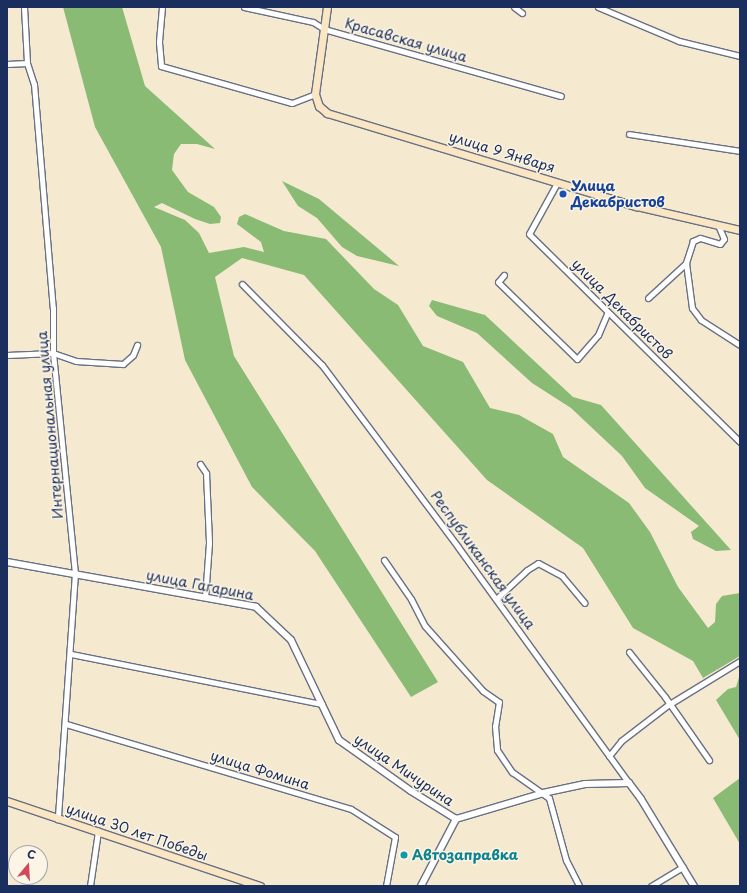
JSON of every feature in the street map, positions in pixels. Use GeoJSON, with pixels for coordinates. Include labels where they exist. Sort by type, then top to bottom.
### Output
{"type":"FeatureCollection","features":[{"type":"Feature","properties":{"kind":"main road"},"geometry":{"type":"LineString","coordinates":[[315,94],[327,7]]}},
{"type":"Feature","properties":{"kind":"main road","name":"улица 9 Января"},"geometry":{"type":"LineString","coordinates":[[315,94],[319,106],[327,113],[636,206],[740,230]]}},
{"type":"Feature","properties":{"kind":"main road","name":"улица 30 лет Победы"},"geometry":{"type":"LineString","coordinates":[[7,801],[260,886]]}},
{"type":"Feature","properties":{"kind":"street","name":"Интернациональная улица"},"geometry":{"type":"LineString","coordinates":[[24,7],[27,63],[34,84],[53,308],[53,353],[75,573],[71,654],[58,819]]}},
{"type":"Feature","properties":{"kind":"street"},"geometry":{"type":"LineString","coordinates":[[162,7],[159,42],[161,66],[292,103],[315,94]]}},
{"type":"Feature","properties":{"kind":"street","name":"Красавская улица"},"geometry":{"type":"LineString","coordinates":[[244,7],[313,22],[324,29],[561,96]]}},
{"type":"Feature","properties":{"kind":"street"},"geometry":{"type":"LineString","coordinates":[[514,7],[522,13]]}},
{"type":"Feature","properties":{"kind":"street"},"geometry":{"type":"LineString","coordinates":[[598,7],[679,41],[740,56]]}},
{"type":"Feature","properties":{"kind":"street"},"geometry":{"type":"LineString","coordinates":[[7,64],[27,63]]}},
{"type":"Feature","properties":{"kind":"street"},"geometry":{"type":"LineString","coordinates":[[629,134],[740,151]]}},
{"type":"Feature","properties":{"kind":"street","name":"улица Декабристов"},"geometry":{"type":"LineString","coordinates":[[557,183],[529,234],[740,442]]}},
{"type":"Feature","properties":{"kind":"street"},"geometry":{"type":"LineString","coordinates":[[718,225],[724,239],[720,244],[700,238],[693,241],[686,263],[692,308],[701,320],[740,345]]}},
{"type":"Feature","properties":{"kind":"street"},"geometry":{"type":"LineString","coordinates":[[648,298],[686,263]]}},
{"type":"Feature","properties":{"kind":"street"},"geometry":{"type":"LineString","coordinates":[[504,275],[498,282],[576,359],[598,335],[608,312]]}},
{"type":"Feature","properties":{"kind":"street","name":"Республиканская улица"},"geometry":{"type":"LineString","coordinates":[[242,284],[322,364],[496,599],[609,756],[694,886]]}},
{"type":"Feature","properties":{"kind":"street"},"geometry":{"type":"LineString","coordinates":[[7,355],[53,353],[76,361],[123,364],[133,355],[136,345]]}},
{"type":"Feature","properties":{"kind":"street"},"geometry":{"type":"LineString","coordinates":[[200,464],[206,473],[209,543],[205,597]]}},
{"type":"Feature","properties":{"kind":"street"},"geometry":{"type":"LineString","coordinates":[[384,560],[412,599],[425,626],[483,691],[499,702],[495,741],[504,762],[520,779],[549,798],[566,860],[579,886]]}},
{"type":"Feature","properties":{"kind":"street","name":"улица Гагарина"},"geometry":{"type":"LineString","coordinates":[[7,562],[75,573],[256,607],[291,640],[339,740]]}},
{"type":"Feature","properties":{"kind":"street"},"geometry":{"type":"LineString","coordinates":[[496,599],[527,570],[538,563],[562,576],[585,603]]}},
{"type":"Feature","properties":{"kind":"street"},"geometry":{"type":"LineString","coordinates":[[629,652],[709,760]]}},
{"type":"Feature","properties":{"kind":"street"},"geometry":{"type":"LineString","coordinates":[[71,654],[322,704]]}},
{"type":"Feature","properties":{"kind":"street"},"geometry":{"type":"LineString","coordinates":[[609,756],[621,741],[668,705],[740,661]]}},
{"type":"Feature","properties":{"kind":"street","name":"улица Фомина"},"geometry":{"type":"LineString","coordinates":[[66,724],[351,810],[395,837],[386,886]]}},
{"type":"Feature","properties":{"kind":"street","name":"улица Мичурина"},"geometry":{"type":"LineString","coordinates":[[339,740],[411,791],[456,819],[543,793],[585,784],[628,783]]}},
{"type":"Feature","properties":{"kind":"street"},"geometry":{"type":"LineString","coordinates":[[421,886],[456,819]]}},
{"type":"Feature","properties":{"kind":"street"},"geometry":{"type":"LineString","coordinates":[[90,886],[98,831]]}},
{"type":"Feature","properties":{"kind":"street"},"geometry":{"type":"LineString","coordinates":[[651,886],[683,867]]}},
{"type":"Feature","properties":{"kind":"green space"},"geometry":{"type":"Polygon","coordinates":[[[63,7],[122,7],[145,86],[215,149],[197,144],[181,144],[174,154],[172,170],[188,192],[214,207],[221,217],[220,223],[210,224],[195,219],[162,203],[154,207],[185,220],[199,233],[209,253],[244,247],[264,252],[261,242],[237,224],[239,217],[245,214],[284,231],[326,239],[374,289],[398,305],[423,346],[463,362],[490,408],[519,415],[553,434],[563,457],[629,503],[650,532],[678,587],[708,628],[715,622],[716,604],[722,596],[740,593],[740,656],[703,678],[693,661],[633,628],[583,548],[487,480],[304,275],[242,258],[215,277],[234,356],[438,682],[411,697],[315,551],[252,487],[185,360],[161,247],[95,127],[63,7]]]}},
{"type":"Feature","properties":{"kind":"green space"},"geometry":{"type":"Polygon","coordinates":[[[282,181],[319,199],[399,266],[357,256],[342,247],[317,218],[298,206],[282,181]]]}},
{"type":"Feature","properties":{"kind":"green space"},"geometry":{"type":"Polygon","coordinates":[[[432,300],[485,315],[573,397],[601,405],[731,550],[716,551],[693,539],[691,532],[699,526],[645,488],[622,456],[571,408],[532,383],[477,333],[437,316],[429,306],[432,300]]]}},
{"type":"Feature","properties":{"kind":"green space"},"geometry":{"type":"Polygon","coordinates":[[[740,674],[740,740],[716,700],[728,689],[736,687],[740,674]]]}},
{"type":"Feature","properties":{"kind":"green space"},"geometry":{"type":"Polygon","coordinates":[[[740,778],[740,844],[713,798],[740,778]]]}},
{"type":"Feature","properties":{"kind":"place","name":"Улица Декабристов"},"geometry":{"type":"Point","coordinates":[563,194]}},
{"type":"Feature","properties":{"kind":"place","name":"Автозаправка"},"geometry":{"type":"Point","coordinates":[404,855]}}]}
